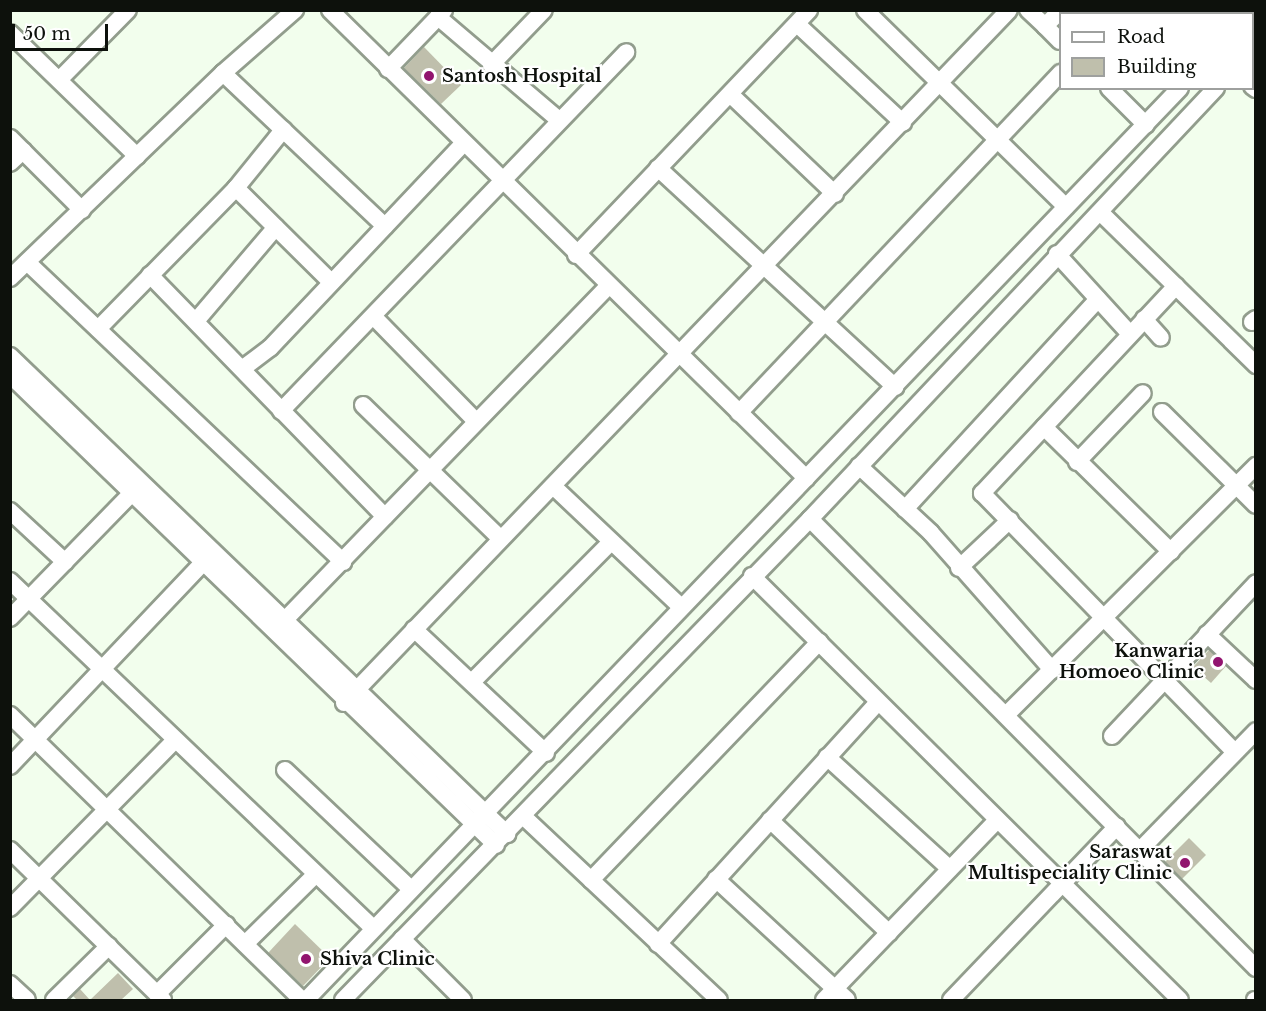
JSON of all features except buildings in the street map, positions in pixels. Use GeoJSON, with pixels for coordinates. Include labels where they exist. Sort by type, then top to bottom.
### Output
{"type":"FeatureCollection","features":[{"type":"Feature","properties":{"kind":"street"},"geometry":{"type":"LineString","coordinates":[[59,80],[128,10]]}},
{"type":"Feature","properties":{"kind":"street"},"geometry":{"type":"LineString","coordinates":[[10,278],[224,73],[295,10]]}},
{"type":"Feature","properties":{"kind":"street"},"geometry":{"type":"LineString","coordinates":[[330,10],[503,184],[806,478]]}},
{"type":"Feature","properties":{"kind":"street"},"geometry":{"type":"LineString","coordinates":[[491,65],[544,10]]}},
{"type":"Feature","properties":{"kind":"street"},"geometry":{"type":"LineString","coordinates":[[576,255],[809,10]]}},
{"type":"Feature","properties":{"kind":"street"},"geometry":{"type":"LineString","coordinates":[[865,10],[1066,207]]}},
{"type":"Feature","properties":{"kind":"street"},"geometry":{"type":"LineString","coordinates":[[344,703],[501,539],[681,357],[1009,10]]}},
{"type":"Feature","properties":{"kind":"street"},"geometry":{"type":"LineString","coordinates":[[1028,10],[1059,40]]}},
{"type":"Feature","properties":{"kind":"street"},"geometry":{"type":"LineString","coordinates":[[1045,26],[1060,10]]}},
{"type":"Feature","properties":{"kind":"street"},"geometry":{"type":"LineString","coordinates":[[388,69],[441,14],[491,65],[559,120]]}},
{"type":"Feature","properties":{"kind":"street"},"geometry":{"type":"LineString","coordinates":[[796,24],[903,123]]}},
{"type":"Feature","properties":{"kind":"street"},"geometry":{"type":"LineString","coordinates":[[10,33],[137,156]]}},
{"type":"Feature","properties":{"kind":"street"},"geometry":{"type":"LineString","coordinates":[[281,411],[503,184],[559,120],[626,52]]}},
{"type":"Feature","properties":{"kind":"street"},"geometry":{"type":"LineString","coordinates":[[224,73],[385,226]]}},
{"type":"Feature","properties":{"kind":"street"},"geometry":{"type":"LineString","coordinates":[[739,413],[1059,74]]}},
{"type":"Feature","properties":{"kind":"street"},"geometry":{"type":"LineString","coordinates":[[1111,90],[1146,124]]}},
{"type":"Feature","properties":{"kind":"street"},"geometry":{"type":"LineString","coordinates":[[10,715],[304,1000],[546,753],[681,607],[1178,90]]}},
{"type":"Feature","properties":{"kind":"street"},"geometry":{"type":"LineString","coordinates":[[343,1000],[524,816],[752,576],[810,519],[1057,254],[1100,212],[1214,90]]}},
{"type":"Feature","properties":{"kind":"street"},"geometry":{"type":"LineString","coordinates":[[729,94],[835,194]]}},
{"type":"Feature","properties":{"kind":"street"},"geometry":{"type":"LineString","coordinates":[[98,329],[236,188],[284,130]]}},
{"type":"Feature","properties":{"kind":"street"},"geometry":{"type":"LineString","coordinates":[[10,138],[82,210]]}},
{"type":"Feature","properties":{"kind":"street"},"geometry":{"type":"LineString","coordinates":[[242,369],[270,348],[463,144]]}},
{"type":"Feature","properties":{"kind":"street"},"geometry":{"type":"LineString","coordinates":[[10,163],[23,151]]}},
{"type":"Feature","properties":{"kind":"street"},"geometry":{"type":"LineString","coordinates":[[658,168],[764,269],[895,387]]}},
{"type":"Feature","properties":{"kind":"street"},"geometry":{"type":"LineString","coordinates":[[236,188],[331,282]]}},
{"type":"Feature","properties":{"kind":"street"},"geometry":{"type":"LineString","coordinates":[[1100,212],[1256,365]]}},
{"type":"Feature","properties":{"kind":"street"},"geometry":{"type":"LineString","coordinates":[[196,321],[276,227]]}},
{"type":"Feature","properties":{"kind":"street"},"geometry":{"type":"LineString","coordinates":[[1057,254],[1130,334]]}},
{"type":"Feature","properties":{"kind":"street"},"geometry":{"type":"LineString","coordinates":[[27,262],[343,562]]}},
{"type":"Feature","properties":{"kind":"street"},"geometry":{"type":"LineString","coordinates":[[150,275],[386,517]]}},
{"type":"Feature","properties":{"kind":"street"},"geometry":{"type":"LineString","coordinates":[[273,633],[608,286]]}},
{"type":"Feature","properties":{"kind":"street"},"geometry":{"type":"LineString","coordinates":[[1176,286],[982,493],[1010,520],[1102,622],[1235,752]]}},
{"type":"Feature","properties":{"kind":"street"},"geometry":{"type":"LineString","coordinates":[[905,509],[1098,298]]}},
{"type":"Feature","properties":{"kind":"street"},"geometry":{"type":"LineString","coordinates":[[374,317],[476,421]]}},
{"type":"Feature","properties":{"kind":"street"},"geometry":{"type":"LineString","coordinates":[[1144,319],[1161,338]]}},
{"type":"Feature","properties":{"kind":"street"},"geometry":{"type":"LineString","coordinates":[[10,356],[356,690],[480,820]]}},
{"type":"Feature","properties":{"kind":"street"},"geometry":{"type":"LineString","coordinates":[[10,375],[344,703],[501,839]]}},
{"type":"Feature","properties":{"kind":"street"},"geometry":{"type":"LineString","coordinates":[[1077,462],[1143,393]]}},
{"type":"Feature","properties":{"kind":"street"},"geometry":{"type":"LineString","coordinates":[[363,405],[501,539]]}},
{"type":"Feature","properties":{"kind":"street"},"geometry":{"type":"LineString","coordinates":[[1162,412],[1235,487],[1256,505]]}},
{"type":"Feature","properties":{"kind":"street"},"geometry":{"type":"LineString","coordinates":[[1044,427],[1171,552]]}},
{"type":"Feature","properties":{"kind":"street"},"geometry":{"type":"LineString","coordinates":[[859,466],[905,509],[1052,670]]}},
{"type":"Feature","properties":{"kind":"street"},"geometry":{"type":"LineString","coordinates":[[1006,715],[1102,622],[1256,466]]}},
{"type":"Feature","properties":{"kind":"street"},"geometry":{"type":"LineString","coordinates":[[553,486],[681,607]]}},
{"type":"Feature","properties":{"kind":"street"},"geometry":{"type":"LineString","coordinates":[[10,618],[131,494]]}},
{"type":"Feature","properties":{"kind":"street"},"geometry":{"type":"LineString","coordinates":[[10,511],[65,562]]}},
{"type":"Feature","properties":{"kind":"street"},"geometry":{"type":"LineString","coordinates":[[810,519],[1256,968]]}},
{"type":"Feature","properties":{"kind":"street"},"geometry":{"type":"LineString","coordinates":[[959,568],[1010,520]]}},
{"type":"Feature","properties":{"kind":"street"},"geometry":{"type":"LineString","coordinates":[[472,682],[611,542]]}},
{"type":"Feature","properties":{"kind":"street"},"geometry":{"type":"LineString","coordinates":[[10,766],[202,564]]}},
{"type":"Feature","properties":{"kind":"street"},"geometry":{"type":"LineString","coordinates":[[752,576],[1180,1000]]}},
{"type":"Feature","properties":{"kind":"street"},"geometry":{"type":"LineString","coordinates":[[10,581],[174,741],[373,928]]}},
{"type":"Feature","properties":{"kind":"street"},"geometry":{"type":"LineString","coordinates":[[1112,736],[1256,583]]}},
{"type":"Feature","properties":{"kind":"street"},"geometry":{"type":"LineString","coordinates":[[414,629],[546,753]]}},
{"type":"Feature","properties":{"kind":"street"},"geometry":{"type":"LineString","coordinates":[[1207,634],[1256,680]]}},
{"type":"Feature","properties":{"kind":"street"},"geometry":{"type":"LineString","coordinates":[[591,880],[819,642]]}},
{"type":"Feature","properties":{"kind":"street"},"geometry":{"type":"LineString","coordinates":[[658,944],[878,702]]}},
{"type":"Feature","properties":{"kind":"street"},"geometry":{"type":"LineString","coordinates":[[1140,850],[1256,731]]}},
{"type":"Feature","properties":{"kind":"street"},"geometry":{"type":"LineString","coordinates":[[10,908],[174,741]]}},
{"type":"Feature","properties":{"kind":"street"},"geometry":{"type":"LineString","coordinates":[[827,757],[950,869]]}},
{"type":"Feature","properties":{"kind":"street"},"geometry":{"type":"LineString","coordinates":[[285,770],[411,889]]}},
{"type":"Feature","properties":{"kind":"street"},"geometry":{"type":"LineString","coordinates":[[524,816],[719,1000]]}},
{"type":"Feature","properties":{"kind":"street"},"geometry":{"type":"LineString","coordinates":[[770,820],[889,933]]}},
{"type":"Feature","properties":{"kind":"street"},"geometry":{"type":"LineString","coordinates":[[716,879],[836,996],[889,933],[997,820]]}},
{"type":"Feature","properties":{"kind":"street"},"geometry":{"type":"LineString","coordinates":[[951,1000],[1117,826]]}},
{"type":"Feature","properties":{"kind":"street"},"geometry":{"type":"LineString","coordinates":[[10,850],[160,997],[226,925]]}},
{"type":"Feature","properties":{"kind":"street"},"geometry":{"type":"LineString","coordinates":[[245,944],[315,875]]}},
{"type":"Feature","properties":{"kind":"street"},"geometry":{"type":"LineString","coordinates":[[402,939],[463,1000]]}},
{"type":"Feature","properties":{"kind":"street"},"geometry":{"type":"LineString","coordinates":[[54,1000],[109,946]]}},
{"type":"Feature","properties":{"kind":"street"},"geometry":{"type":"LineString","coordinates":[[10,984],[27,1000]]}},
{"type":"Feature","properties":{"kind":"place","name":"Santosh Hospital"},"geometry":{"type":"Point","coordinates":[429,76]}},
{"type":"Feature","properties":{"kind":"place","name":"Kanwaria Homoeo Clinic"},"geometry":{"type":"Point","coordinates":[1218,662]}},
{"type":"Feature","properties":{"kind":"place","name":"Saraswat Multispeciality Clinic"},"geometry":{"type":"Point","coordinates":[1185,863]}},
{"type":"Feature","properties":{"kind":"place","name":"Shiva Clinic"},"geometry":{"type":"Point","coordinates":[306,959]}}]}
